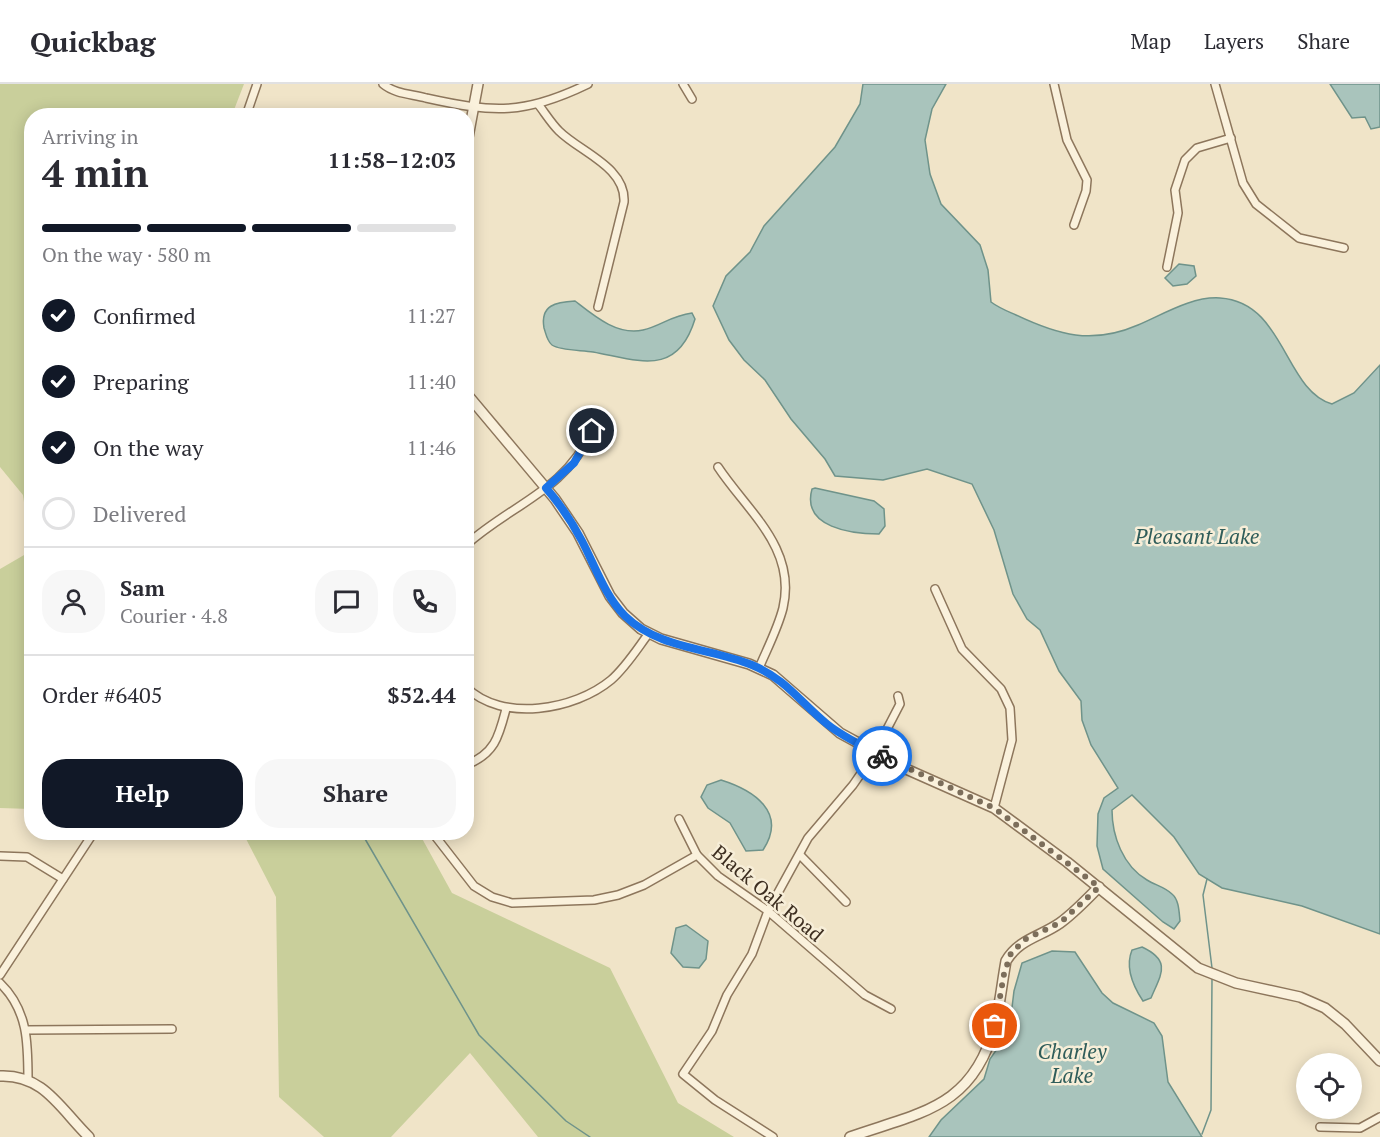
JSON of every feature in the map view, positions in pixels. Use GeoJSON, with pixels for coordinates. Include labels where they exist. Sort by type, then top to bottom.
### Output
{"type":"FeatureCollection","features":[{"type":"Feature","properties":{"kind":"street"},"geometry":{"type":"LineString","coordinates":[[249,108],[257,84]]}},
{"type":"Feature","properties":{"kind":"street"},"geometry":{"type":"LineString","coordinates":[[382,84],[399,93],[470,108]]}},
{"type":"Feature","properties":{"kind":"street"},"geometry":{"type":"LineString","coordinates":[[474,113],[478,84]]}},
{"type":"Feature","properties":{"kind":"street"},"geometry":{"type":"LineString","coordinates":[[475,109],[512,110],[538,104],[588,84]]}},
{"type":"Feature","properties":{"kind":"street"},"geometry":{"type":"LineString","coordinates":[[683,84],[692,99]]}},
{"type":"Feature","properties":{"kind":"street"},"geometry":{"type":"LineString","coordinates":[[1054,84],[1067,140],[1087,180],[1086,191],[1074,225]]}},
{"type":"Feature","properties":{"kind":"street"},"geometry":{"type":"LineString","coordinates":[[1215,84],[1243,183],[1256,204],[1299,238],[1344,248]]}},
{"type":"Feature","properties":{"kind":"street"},"geometry":{"type":"LineString","coordinates":[[538,104],[559,131],[613,174],[623,189],[624,202],[598,307]]}},
{"type":"Feature","properties":{"kind":"street"},"geometry":{"type":"LineString","coordinates":[[1167,267],[1178,213],[1175,190],[1185,160],[1197,148],[1232,138]]}},
{"type":"Feature","properties":{"kind":"street"},"geometry":{"type":"LineString","coordinates":[[474,402],[546,488],[578,533],[616,605],[632,622],[649,633],[759,668],[794,691],[836,730],[875,752],[994,808],[1099,887],[1198,968],[1236,983],[1300,997],[1325,1008],[1345,1024],[1380,1061]]}},
{"type":"Feature","properties":{"kind":"street"},"geometry":{"type":"LineString","coordinates":[[474,538],[546,488],[574,463],[592,431]]}},
{"type":"Feature","properties":{"kind":"street"},"geometry":{"type":"LineString","coordinates":[[718,466],[775,541],[784,565],[783,607],[759,668]]}},
{"type":"Feature","properties":{"kind":"street"},"geometry":{"type":"LineString","coordinates":[[935,589],[962,649],[1001,689],[1010,708],[1012,740],[994,808]]}},
{"type":"Feature","properties":{"kind":"street"},"geometry":{"type":"LineString","coordinates":[[474,693],[487,702],[506,709],[536,708],[575,699],[593,691],[620,671],[649,633]]}},
{"type":"Feature","properties":{"kind":"street"},"geometry":{"type":"LineString","coordinates":[[773,1137],[715,1100],[683,1074],[711,1031],[728,995],[752,954],[768,912],[817,825],[853,785],[875,752],[900,704],[898,696]]}},
{"type":"Feature","properties":{"kind":"street"},"geometry":{"type":"LineString","coordinates":[[474,762],[483,758],[494,747],[506,709]]}},
{"type":"Feature","properties":{"kind":"street"},"geometry":{"type":"LineString","coordinates":[[679,819],[697,855]]}},
{"type":"Feature","properties":{"kind":"street"},"geometry":{"type":"LineString","coordinates":[[0,975],[89,840]]}},
{"type":"Feature","properties":{"kind":"street","name":"Black Oak Road"},"geometry":{"type":"LineString","coordinates":[[438,840],[474,886],[492,897],[512,903],[594,900],[618,896],[644,885],[697,855],[728,884],[768,912],[865,995],[891,1009]]}},
{"type":"Feature","properties":{"kind":"street"},"geometry":{"type":"LineString","coordinates":[[800,855],[846,902]]}},
{"type":"Feature","properties":{"kind":"street"},"geometry":{"type":"LineString","coordinates":[[0,856],[27,856],[63,879]]}},
{"type":"Feature","properties":{"kind":"street"},"geometry":{"type":"LineString","coordinates":[[850,1137],[938,1106],[963,1088],[978,1069],[990,1041],[1006,961],[1011,953],[1026,939],[1061,922],[1099,887]]}},
{"type":"Feature","properties":{"kind":"street"},"geometry":{"type":"LineString","coordinates":[[0,983],[16,1001],[26,1030],[28,1080]]}},
{"type":"Feature","properties":{"kind":"street"},"geometry":{"type":"LineString","coordinates":[[26,1030],[171,1029]]}},
{"type":"Feature","properties":{"kind":"street"},"geometry":{"type":"LineString","coordinates":[[0,1076],[28,1080],[48,1091],[89,1137]]}},
{"type":"Feature","properties":{"kind":"street"},"geometry":{"type":"LineString","coordinates":[[1320,1127],[1360,1128],[1380,1117]]}},
{"type":"Feature","properties":{"kind":"green space"},"geometry":{"type":"Polygon","coordinates":[[[0,84],[244,84],[235,108],[24,108],[24,502],[23,495],[0,467],[0,84]]]}},
{"type":"Feature","properties":{"kind":"green space"},"geometry":{"type":"Polygon","coordinates":[[[24,555],[24,809],[0,808],[0,569],[24,555]]]}},
{"type":"Feature","properties":{"kind":"green space"},"geometry":{"type":"Polygon","coordinates":[[[247,840],[423,840],[452,893],[610,968],[678,1103],[734,1137],[538,1137],[470,1053],[391,1137],[324,1137],[279,1097],[276,897],[247,840]]]}},
{"type":"Feature","properties":{"kind":"water","name":"Pleasant Lake"},"geometry":{"type":"Polygon","coordinates":[[[863,84],[946,84],[932,109],[925,140],[930,174],[941,204],[980,245],[988,270],[991,302],[1000,308],[1046,328],[1090,336],[1121,331],[1199,300],[1220,298],[1242,303],[1258,314],[1271,330],[1303,382],[1316,396],[1332,404],[1354,393],[1380,365],[1380,934],[1302,906],[1222,888],[1199,874],[1174,837],[1132,795],[1112,810],[1117,840],[1131,867],[1176,899],[1180,921],[1174,929],[1103,869],[1097,846],[1098,814],[1104,798],[1118,788],[1091,745],[1082,720],[1081,701],[1059,671],[1040,630],[1027,619],[1013,594],[994,530],[972,484],[927,469],[883,480],[835,476],[825,459],[791,419],[765,380],[744,360],[729,340],[713,306],[726,276],[750,252],[764,226],[835,147],[860,104],[863,84]]]}},
{"type":"Feature","properties":{"kind":"water"},"geometry":{"type":"Polygon","coordinates":[[[1330,84],[1380,84],[1380,127],[1371,129],[1365,117],[1352,118],[1330,84]]]}},
{"type":"Feature","properties":{"kind":"water"},"geometry":{"type":"Polygon","coordinates":[[[1179,264],[1194,266],[1196,276],[1187,284],[1173,286],[1165,278],[1179,264]]]}},
{"type":"Feature","properties":{"kind":"water"},"geometry":{"type":"Polygon","coordinates":[[[575,301],[606,323],[624,330],[643,330],[692,313],[695,319],[687,338],[678,350],[667,357],[654,361],[625,359],[556,347],[550,343],[544,328],[544,314],[551,306],[575,301]]]}},
{"type":"Feature","properties":{"kind":"water"},"geometry":{"type":"Polygon","coordinates":[[[812,489],[874,501],[884,509],[885,526],[879,534],[843,530],[832,526],[814,512],[811,502],[812,489]]]}},
{"type":"Feature","properties":{"kind":"water"},"geometry":{"type":"Polygon","coordinates":[[[721,780],[755,797],[769,814],[770,836],[763,850],[746,851],[730,823],[708,808],[701,797],[707,785],[721,780]]]}},
{"type":"Feature","properties":{"kind":"water"},"geometry":{"type":"Polygon","coordinates":[[[686,925],[708,941],[706,959],[699,968],[683,967],[671,953],[676,928],[686,925]]]}},
{"type":"Feature","properties":{"kind":"water"},"geometry":{"type":"Polygon","coordinates":[[[1142,947],[1157,958],[1162,969],[1151,998],[1143,1001],[1133,983],[1129,963],[1132,950],[1142,947]]]}},
{"type":"Feature","properties":{"kind":"water","name":"Charley Lake"},"geometry":{"type":"Polygon","coordinates":[[[1052,951],[1075,952],[1102,993],[1113,1003],[1154,1023],[1162,1036],[1168,1082],[1202,1137],[929,1137],[941,1120],[984,1079],[990,1059],[1004,1039],[1010,1024],[1014,991],[1022,963],[1052,951]]]}},
{"type":"Feature","properties":{"kind":"waterway"},"geometry":{"type":"LineString","coordinates":[[366,840],[479,1035],[566,1121],[590,1137]]}},
{"type":"Feature","properties":{"kind":"waterway"},"geometry":{"type":"LineString","coordinates":[[1207,879],[1203,895],[1212,968]]}},
{"type":"Feature","properties":{"kind":"waterway"},"geometry":{"type":"LineString","coordinates":[[1202,1134],[1211,1110],[1212,979]]}},
{"type":"Feature","properties":{"kind":"way so far"},"geometry":{"type":"LineString","coordinates":[[882,756],[994,808],[1099,887],[1061,922],[1026,939],[1011,953],[1006,961],[995,1026]]}},
{"type":"Feature","properties":{"kind":"route"},"geometry":{"type":"LineString","coordinates":[[592,431],[584,449],[574,463],[546,488],[567,515],[610,596],[623,613],[641,629],[661,639],[749,664],[773,675],[794,691],[825,723],[882,756]]}}]}
